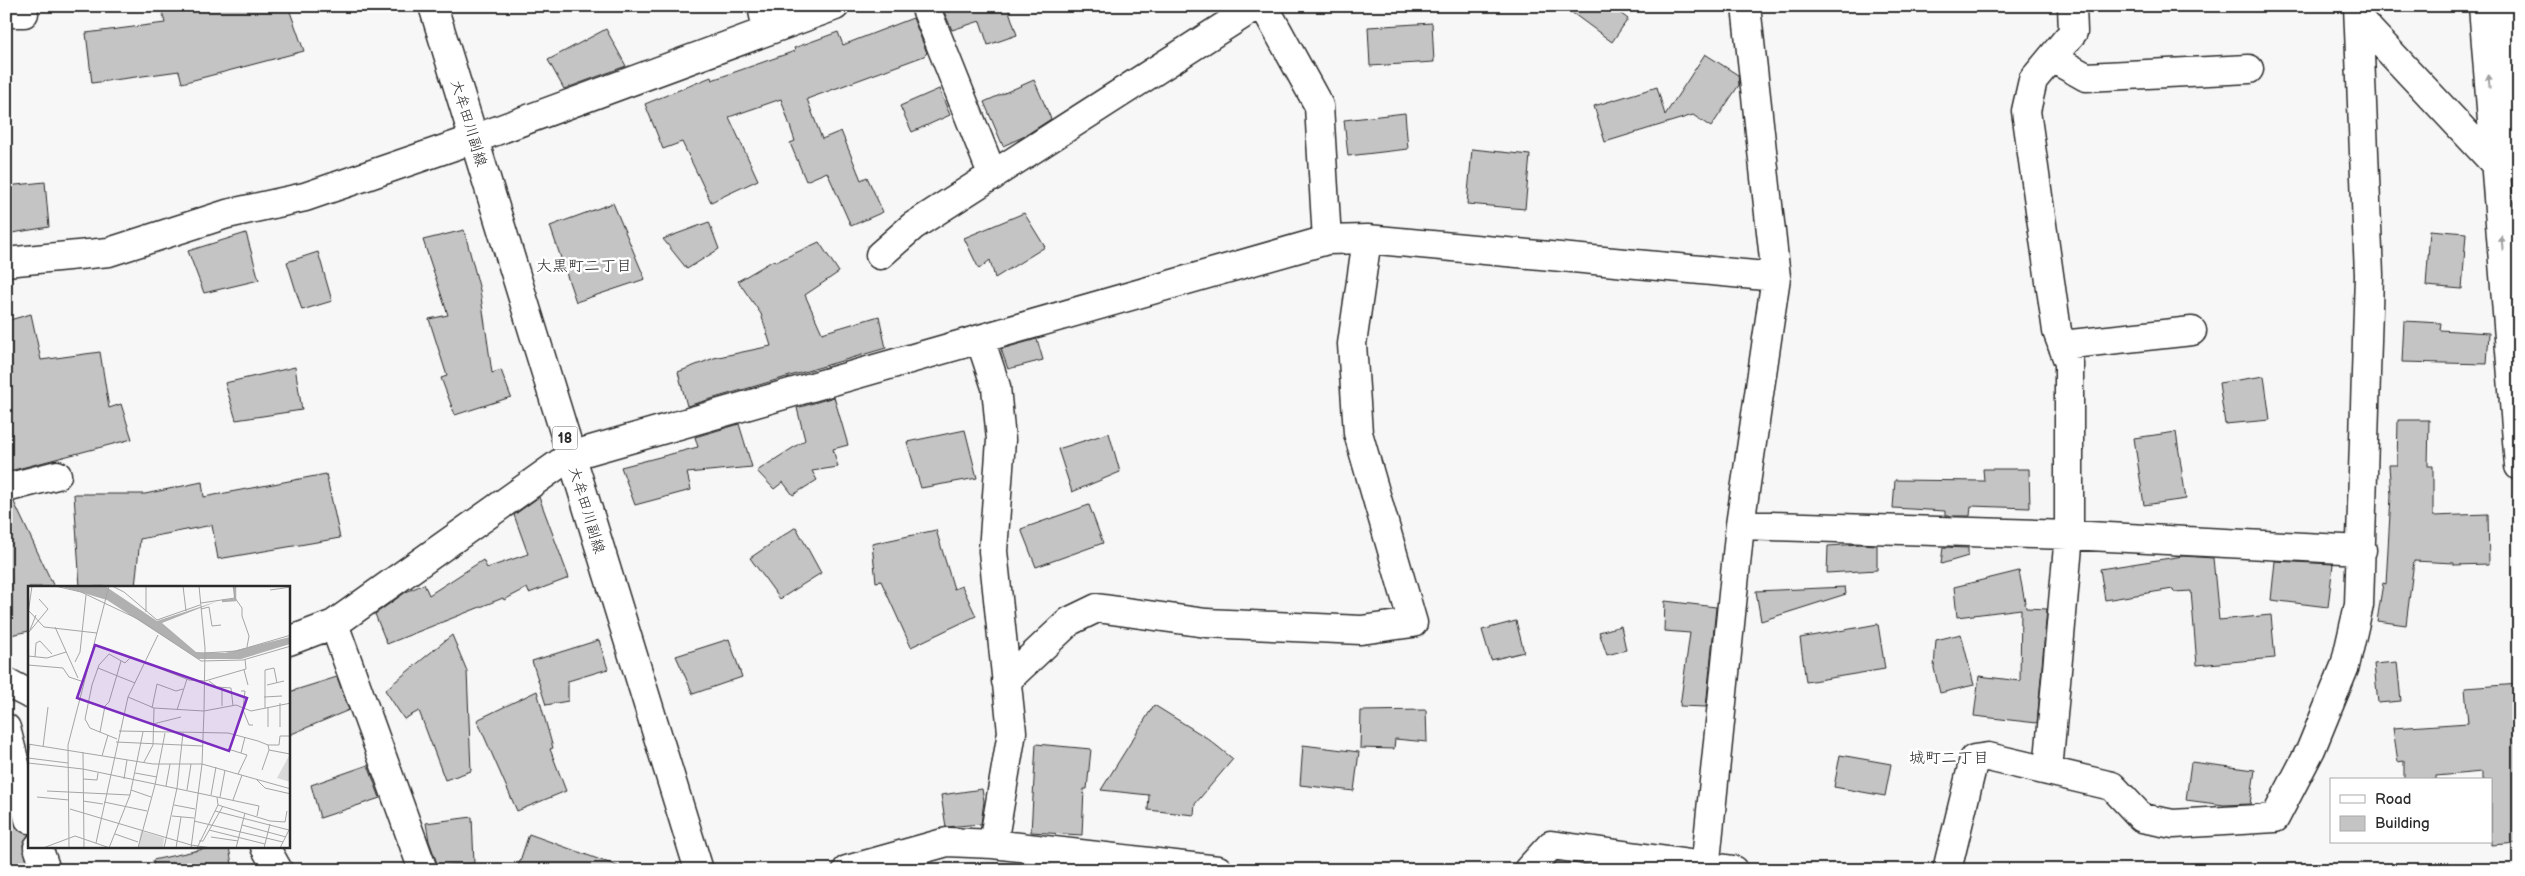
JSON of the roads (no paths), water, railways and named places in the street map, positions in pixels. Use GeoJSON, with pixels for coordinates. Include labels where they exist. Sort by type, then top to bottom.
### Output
{"type":"FeatureCollection","features":[{"type":"Feature","properties":{"kind":"street","name":"大牟田川副線"},"geometry":{"type":"LineString","coordinates":[[433,6],[698,870]]}},
{"type":"Feature","properties":{"kind":"street"},"geometry":{"type":"LineString","coordinates":[[6,262],[109,252],[226,214],[305,197],[474,139],[765,18],[835,6]]}},
{"type":"Feature","properties":{"kind":"street"},"geometry":{"type":"LineString","coordinates":[[925,6],[993,176]]}},
{"type":"Feature","properties":{"kind":"street"},"geometry":{"type":"LineString","coordinates":[[880,255],[913,226],[1256,6]]}},
{"type":"Feature","properties":{"kind":"street"},"geometry":{"type":"LineString","coordinates":[[1264,6],[1319,106],[1327,240]]}},
{"type":"Feature","properties":{"kind":"street"},"geometry":{"type":"LineString","coordinates":[[1705,868],[1740,525],[1776,277],[1746,6]]}},
{"type":"Feature","properties":{"kind":"street"},"geometry":{"type":"LineString","coordinates":[[2048,771],[2069,535],[2069,363],[2057,331],[2026,111],[2033,80],[2073,32],[2072,6]]}},
{"type":"Feature","properties":{"kind":"street"},"geometry":{"type":"LineString","coordinates":[[2483,6],[2511,164]]}},
{"type":"Feature","properties":{"kind":"street"},"geometry":{"type":"LineString","coordinates":[[2507,6],[2511,164],[2511,274],[2519,466]]}},
{"type":"Feature","properties":{"kind":"street"},"geometry":{"type":"LineString","coordinates":[[2359,13],[2511,164]]}},
{"type":"Feature","properties":{"kind":"street"},"geometry":{"type":"LineString","coordinates":[[1947,870],[1974,759],[1988,757],[2112,786],[2142,818],[2173,824],[2275,818],[2310,749],[2345,666],[2359,605],[2369,275],[2359,13]]}},
{"type":"Feature","properties":{"kind":"street"},"geometry":{"type":"LineString","coordinates":[[2052,58],[2086,77],[2249,69]]}},
{"type":"Feature","properties":{"kind":"street"},"geometry":{"type":"LineString","coordinates":[[1006,681],[1070,621],[1097,608],[1206,623],[1351,630],[1413,623],[1358,433],[1352,344],[1367,239]]}},
{"type":"Feature","properties":{"kind":"street"},"geometry":{"type":"LineString","coordinates":[[290,641],[334,624],[570,456],[1327,240],[1367,239],[1776,277]]}},
{"type":"Feature","properties":{"kind":"street"},"geometry":{"type":"LineString","coordinates":[[2062,345],[2192,331]]}},
{"type":"Feature","properties":{"kind":"street"},"geometry":{"type":"LineString","coordinates":[[980,339],[996,387],[1001,440],[993,551],[1012,732],[993,844]]}},
{"type":"Feature","properties":{"kind":"street"},"geometry":{"type":"LineString","coordinates":[[6,488],[57,475]]}},
{"type":"Feature","properties":{"kind":"street"},"geometry":{"type":"LineString","coordinates":[[1740,525],[2069,535],[2362,550]]}},
{"type":"Feature","properties":{"kind":"street"},"geometry":{"type":"LineString","coordinates":[[334,624],[423,870]]}},
{"type":"Feature","properties":{"kind":"street"},"geometry":{"type":"LineString","coordinates":[[6,728],[28,815]]}},
{"type":"Feature","properties":{"kind":"street"},"geometry":{"type":"LineString","coordinates":[[847,870],[947,842],[993,844],[1218,870]]}},
{"type":"Feature","properties":{"kind":"street"},"geometry":{"type":"LineString","coordinates":[[1528,870],[1552,846],[1705,868],[1734,870]]}},
{"type":"Feature","properties":{"kind":"street"},"geometry":{"type":"LineString","coordinates":[[38,848],[46,870]]}},
{"type":"Feature","properties":{"kind":"street"},"geometry":{"type":"LineString","coordinates":[[266,848],[278,870]]}},
{"type":"Feature","properties":{"kind":"district","name":"大黒町二丁目"},"geometry":{"type":"Point","coordinates":[584,265]}},
{"type":"Feature","properties":{"kind":"district","name":"城町二丁目"},"geometry":{"type":"Point","coordinates":[1949,757]}}]}
